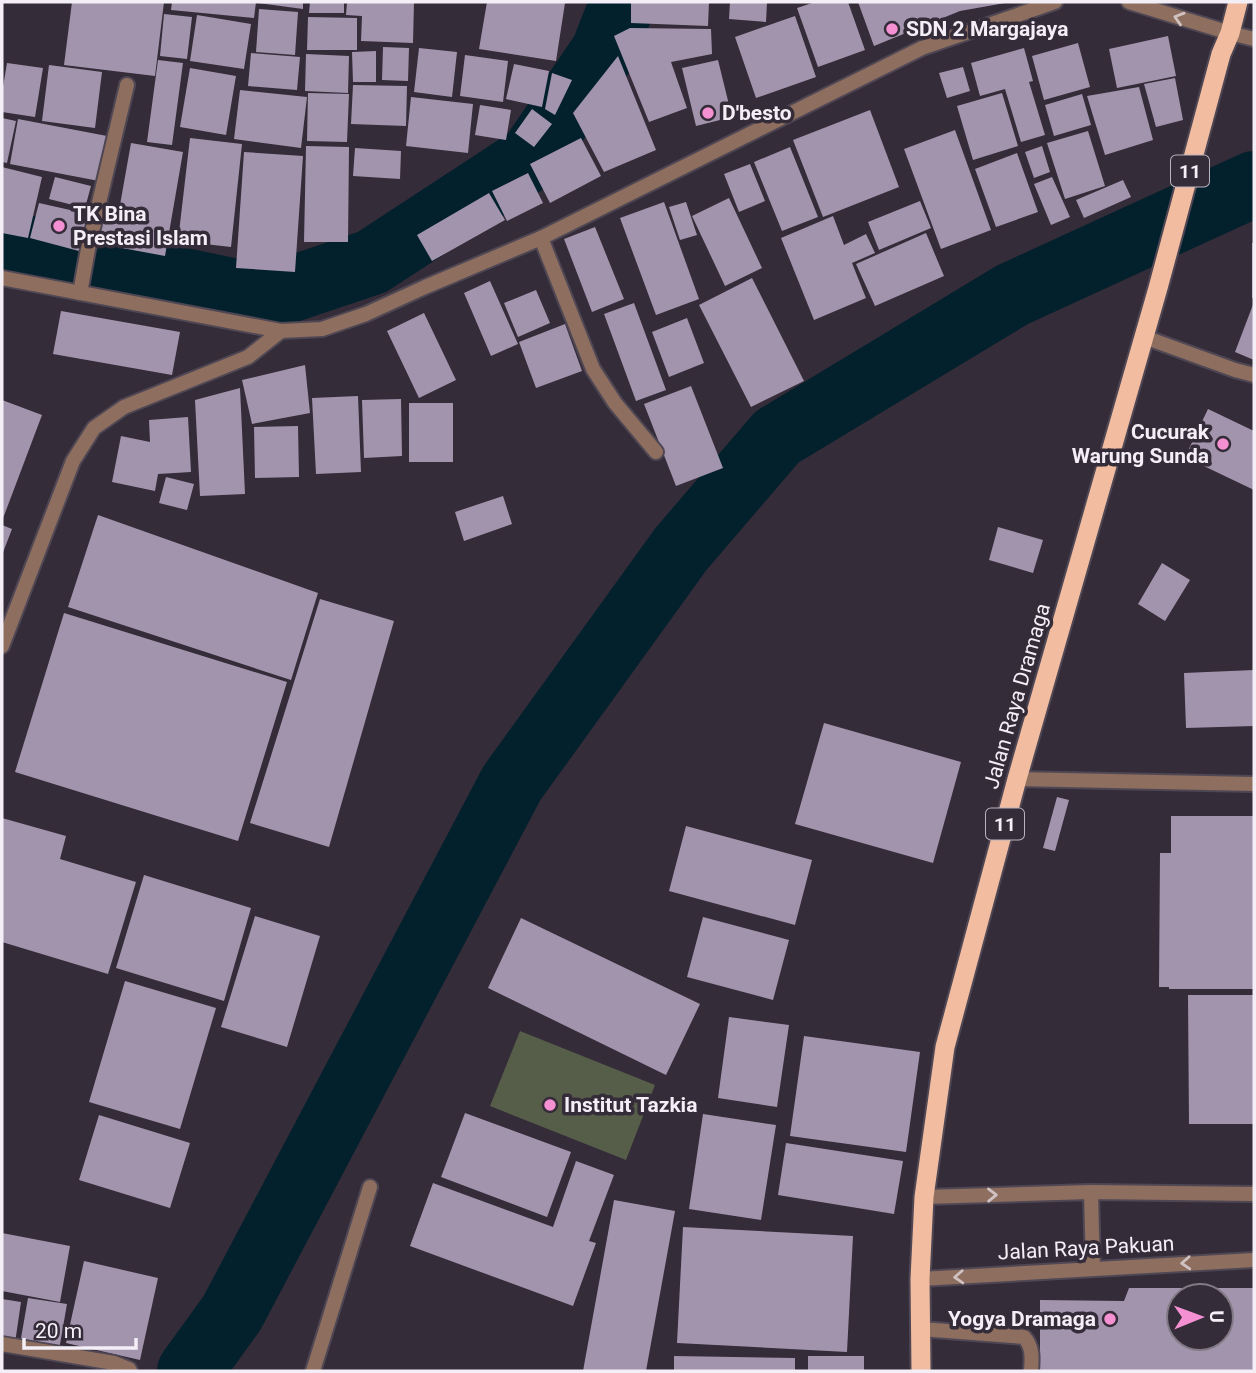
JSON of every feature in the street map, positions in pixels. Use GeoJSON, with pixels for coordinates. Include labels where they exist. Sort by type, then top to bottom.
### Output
{"type":"FeatureCollection","features":[{"type":"Feature","properties":{"kind":"highway","name":"11"},"geometry":{"type":"LineString","coordinates":[[1230,33],[1238,2]]}},
{"type":"Feature","properties":{"kind":"highway","name":"Jalan Raya Dramaga"},"geometry":{"type":"LineString","coordinates":[[921,1371],[920,1279],[924,1196],[946,1047],[1017,779],[1158,288],[1221,54],[1230,33]]}},
{"type":"Feature","properties":{"kind":"street"},"geometry":{"type":"LineString","coordinates":[[2,278],[281,331],[322,329],[366,314],[541,237],[922,48],[1055,2]]}},
{"type":"Feature","properties":{"kind":"street"},"geometry":{"type":"LineString","coordinates":[[1129,2],[1254,39]]}},
{"type":"Feature","properties":{"kind":"street"},"geometry":{"type":"LineString","coordinates":[[80,293],[88,248],[127,85]]}},
{"type":"Feature","properties":{"kind":"street"},"geometry":{"type":"LineString","coordinates":[[541,237],[593,369],[615,403],[656,453]]}},
{"type":"Feature","properties":{"kind":"street"},"geometry":{"type":"LineString","coordinates":[[2,646],[73,461],[94,428],[124,407],[248,357],[281,331]]}},
{"type":"Feature","properties":{"kind":"street"},"geometry":{"type":"LineString","coordinates":[[1144,337],[1254,375]]}},
{"type":"Feature","properties":{"kind":"street"},"geometry":{"type":"LineString","coordinates":[[1017,779],[1254,784]]}},
{"type":"Feature","properties":{"kind":"street"},"geometry":{"type":"LineString","coordinates":[[313,1371],[370,1187]]}},
{"type":"Feature","properties":{"kind":"street"},"geometry":{"type":"LineString","coordinates":[[924,1196],[1091,1192],[1254,1194]]}},
{"type":"Feature","properties":{"kind":"street"},"geometry":{"type":"LineString","coordinates":[[1091,1192],[1093,1269]]}},
{"type":"Feature","properties":{"kind":"street","name":"Jalan Raya Pakuan"},"geometry":{"type":"LineString","coordinates":[[920,1279],[1254,1260]]}},
{"type":"Feature","properties":{"kind":"street"},"geometry":{"type":"LineString","coordinates":[[921,1329],[1024,1337],[1029,1343],[1032,1355],[1031,1371]]}},
{"type":"Feature","properties":{"kind":"street"},"geometry":{"type":"LineString","coordinates":[[2,1344],[114,1363],[130,1371]]}},
{"type":"Feature","properties":{"kind":"green space"},"geometry":{"type":"Polygon","coordinates":[[[520,1031],[655,1085],[626,1160],[490,1106],[520,1031]]]}},
{"type":"Feature","properties":{"kind":"building"},"geometry":{"type":"Polygon","coordinates":[[[72,2],[164,2],[155,76],[64,65],[72,2]]]}},
{"type":"Feature","properties":{"kind":"building"},"geometry":{"type":"Polygon","coordinates":[[[172,2],[256,2],[254,18],[171,10],[172,2]]]}},
{"type":"Feature","properties":{"kind":"building"},"geometry":{"type":"Polygon","coordinates":[[[303,2],[303,9],[258,3],[303,2]]]}},
{"type":"Feature","properties":{"kind":"building"},"geometry":{"type":"Polygon","coordinates":[[[310,2],[344,2],[344,13],[309,13],[310,2]]]}},
{"type":"Feature","properties":{"kind":"building"},"geometry":{"type":"Polygon","coordinates":[[[347,2],[414,2],[413,43],[361,41],[362,16],[346,15],[347,2]]]}},
{"type":"Feature","properties":{"kind":"building"},"geometry":{"type":"Polygon","coordinates":[[[487,2],[565,3],[556,61],[479,49],[487,2]]]}},
{"type":"Feature","properties":{"kind":"building"},"geometry":{"type":"Polygon","coordinates":[[[631,2],[709,2],[708,26],[631,23],[631,2]]]}},
{"type":"Feature","properties":{"kind":"building"},"geometry":{"type":"Polygon","coordinates":[[[730,2],[767,2],[766,22],[729,19],[730,2]]]}},
{"type":"Feature","properties":{"kind":"building"},"geometry":{"type":"Polygon","coordinates":[[[815,2],[848,2],[865,50],[818,67],[797,8],[815,2]]]}},
{"type":"Feature","properties":{"kind":"building","name":"SDN 2 Margajaya"},"geometry":{"type":"Polygon","coordinates":[[[858,2],[1005,3],[960,11],[874,46],[858,2]]]}},
{"type":"Feature","properties":{"kind":"building"},"geometry":{"type":"Polygon","coordinates":[[[259,9],[298,12],[295,55],[256,52],[259,9]]]}},
{"type":"Feature","properties":{"kind":"building"},"geometry":{"type":"Polygon","coordinates":[[[164,14],[192,17],[187,59],[160,56],[164,14]]]}},
{"type":"Feature","properties":{"kind":"building"},"geometry":{"type":"Polygon","coordinates":[[[197,15],[251,24],[244,69],[190,61],[197,15]]]}},
{"type":"Feature","properties":{"kind":"building"},"geometry":{"type":"Polygon","coordinates":[[[795,16],[816,77],[756,98],[735,37],[795,16]]]}},
{"type":"Feature","properties":{"kind":"building"},"geometry":{"type":"Polygon","coordinates":[[[308,17],[357,18],[357,50],[307,50],[308,17]]]}},
{"type":"Feature","properties":{"kind":"building"},"geometry":{"type":"Polygon","coordinates":[[[630,28],[711,29],[712,54],[671,62],[687,108],[649,122],[614,36],[630,28]]]}},
{"type":"Feature","properties":{"kind":"building"},"geometry":{"type":"Polygon","coordinates":[[[1168,36],[1176,76],[1117,88],[1109,49],[1168,36]]]}},
{"type":"Feature","properties":{"kind":"building"},"geometry":{"type":"Polygon","coordinates":[[[1078,43],[1090,87],[1044,100],[1032,56],[1078,43]]]}},
{"type":"Feature","properties":{"kind":"building"},"geometry":{"type":"Polygon","coordinates":[[[383,47],[409,48],[408,81],[382,80],[383,47]]]}},
{"type":"Feature","properties":{"kind":"building"},"geometry":{"type":"Polygon","coordinates":[[[419,48],[457,52],[452,97],[414,92],[419,48]]]}},
{"type":"Feature","properties":{"kind":"building"},"geometry":{"type":"Polygon","coordinates":[[[1024,48],[1033,81],[1029,82],[1045,135],[1021,142],[1005,89],[980,96],[971,63],[1024,48]]]}},
{"type":"Feature","properties":{"kind":"building"},"geometry":{"type":"Polygon","coordinates":[[[376,51],[376,82],[353,82],[352,52],[376,51]]]}},
{"type":"Feature","properties":{"kind":"building"},"geometry":{"type":"Polygon","coordinates":[[[251,53],[300,57],[297,90],[248,86],[251,53]]]}},
{"type":"Feature","properties":{"kind":"building"},"geometry":{"type":"Polygon","coordinates":[[[306,54],[349,56],[348,93],[305,91],[306,54]]]}},
{"type":"Feature","properties":{"kind":"building"},"geometry":{"type":"Polygon","coordinates":[[[465,55],[508,61],[503,102],[460,96],[465,55]]]}},
{"type":"Feature","properties":{"kind":"building"},"geometry":{"type":"Polygon","coordinates":[[[618,56],[656,150],[604,172],[573,113],[618,56]]]}},
{"type":"Feature","properties":{"kind":"building"},"geometry":{"type":"Polygon","coordinates":[[[158,60],[183,63],[172,145],[147,142],[158,60]]]}},
{"type":"Feature","properties":{"kind":"building"},"geometry":{"type":"Polygon","coordinates":[[[718,60],[732,117],[696,126],[682,68],[718,60]]]}},
{"type":"Feature","properties":{"kind":"building"},"geometry":{"type":"Polygon","coordinates":[[[7,63],[43,68],[35,117],[2,112],[7,63]]]}},
{"type":"Feature","properties":{"kind":"building"},"geometry":{"type":"Polygon","coordinates":[[[514,64],[549,71],[542,107],[506,99],[514,64]]]}},
{"type":"Feature","properties":{"kind":"building"},"geometry":{"type":"Polygon","coordinates":[[[49,65],[102,72],[95,128],[42,121],[49,65]]]}},
{"type":"Feature","properties":{"kind":"building"},"geometry":{"type":"Polygon","coordinates":[[[963,67],[970,91],[947,98],[939,73],[963,67]]]}},
{"type":"Feature","properties":{"kind":"building"},"geometry":{"type":"Polygon","coordinates":[[[190,68],[236,76],[226,135],[180,127],[190,68]]]}},
{"type":"Feature","properties":{"kind":"building"},"geometry":{"type":"Polygon","coordinates":[[[552,73],[572,80],[555,115],[545,109],[552,73]]]}},
{"type":"Feature","properties":{"kind":"building"},"geometry":{"type":"Polygon","coordinates":[[[1175,78],[1183,120],[1156,127],[1144,84],[1175,78]]]}},
{"type":"Feature","properties":{"kind":"building"},"geometry":{"type":"Polygon","coordinates":[[[353,85],[407,86],[406,126],[351,124],[353,85]]]}},
{"type":"Feature","properties":{"kind":"building"},"geometry":{"type":"Polygon","coordinates":[[[1139,87],[1153,140],[1105,155],[1087,96],[1139,87]]]}},
{"type":"Feature","properties":{"kind":"building"},"geometry":{"type":"Polygon","coordinates":[[[240,90],[307,97],[301,148],[234,139],[240,90]]]}},
{"type":"Feature","properties":{"kind":"building"},"geometry":{"type":"Polygon","coordinates":[[[308,93],[349,94],[347,142],[307,141],[308,93]]]}},
{"type":"Feature","properties":{"kind":"building"},"geometry":{"type":"Polygon","coordinates":[[[1002,93],[1018,146],[973,160],[957,106],[1002,93]]]}},
{"type":"Feature","properties":{"kind":"building"},"geometry":{"type":"Polygon","coordinates":[[[1082,94],[1091,125],[1054,136],[1045,105],[1082,94]]]}},
{"type":"Feature","properties":{"kind":"building"},"geometry":{"type":"Polygon","coordinates":[[[411,97],[473,104],[468,153],[406,146],[411,97]]]}},
{"type":"Feature","properties":{"kind":"building"},"geometry":{"type":"Polygon","coordinates":[[[480,105],[511,110],[506,140],[475,135],[480,105]]]}},
{"type":"Feature","properties":{"kind":"building"},"geometry":{"type":"Polygon","coordinates":[[[532,109],[552,124],[534,147],[515,133],[532,109]]]}},
{"type":"Feature","properties":{"kind":"building"},"geometry":{"type":"Polygon","coordinates":[[[870,110],[899,187],[823,217],[793,140],[870,110]]]}},
{"type":"Feature","properties":{"kind":"building"},"geometry":{"type":"Polygon","coordinates":[[[2,118],[16,121],[7,163],[2,162],[2,118]]]}},
{"type":"Feature","properties":{"kind":"building"},"geometry":{"type":"Polygon","coordinates":[[[18,119],[107,136],[99,181],[10,164],[18,119]]]}},
{"type":"Feature","properties":{"kind":"building"},"geometry":{"type":"Polygon","coordinates":[[[955,130],[991,230],[941,249],[904,149],[955,130]]]}},
{"type":"Feature","properties":{"kind":"building"},"geometry":{"type":"Polygon","coordinates":[[[1088,131],[1105,186],[1065,199],[1047,143],[1088,131]]]}},
{"type":"Feature","properties":{"kind":"building"},"geometry":{"type":"Polygon","coordinates":[[[190,138],[242,144],[231,247],[178,241],[190,138]]]}},
{"type":"Feature","properties":{"kind":"building"},"geometry":{"type":"Polygon","coordinates":[[[581,138],[601,176],[550,203],[530,164],[581,138]]]}},
{"type":"Feature","properties":{"kind":"building"},"geometry":{"type":"Polygon","coordinates":[[[131,143],[183,152],[165,256],[95,243],[105,202],[120,205],[131,143]]]}},
{"type":"Feature","properties":{"kind":"building"},"geometry":{"type":"Polygon","coordinates":[[[306,146],[349,147],[348,242],[304,242],[306,146]]]}},
{"type":"Feature","properties":{"kind":"building"},"geometry":{"type":"Polygon","coordinates":[[[1042,146],[1050,172],[1034,178],[1025,152],[1042,146]]]}},
{"type":"Feature","properties":{"kind":"building"},"geometry":{"type":"Polygon","coordinates":[[[790,147],[818,217],[782,231],[754,162],[790,147]]]}},
{"type":"Feature","properties":{"kind":"building"},"geometry":{"type":"Polygon","coordinates":[[[355,148],[401,151],[400,179],[353,176],[355,148]]]}},
{"type":"Feature","properties":{"kind":"building"},"geometry":{"type":"Polygon","coordinates":[[[244,152],[303,156],[295,272],[236,268],[244,152]]]}},
{"type":"Feature","properties":{"kind":"building"},"geometry":{"type":"Polygon","coordinates":[[[1017,153],[1038,212],[996,227],[975,169],[1017,153]]]}},
{"type":"Feature","properties":{"kind":"building"},"geometry":{"type":"Polygon","coordinates":[[[750,164],[765,201],[739,212],[724,174],[750,164]]]}},
{"type":"Feature","properties":{"kind":"building"},"geometry":{"type":"Polygon","coordinates":[[[2,167],[42,177],[28,238],[2,233],[2,167]]]}},
{"type":"Feature","properties":{"kind":"building"},"geometry":{"type":"Polygon","coordinates":[[[528,173],[543,203],[507,221],[492,191],[528,173]]]}},
{"type":"Feature","properties":{"kind":"building"},"geometry":{"type":"Polygon","coordinates":[[[55,177],[91,186],[85,208],[49,199],[55,177]]]}},
{"type":"Feature","properties":{"kind":"building"},"geometry":{"type":"Polygon","coordinates":[[[1052,177],[1070,217],[1051,225],[1034,184],[1052,177]]]}},
{"type":"Feature","properties":{"kind":"building"},"geometry":{"type":"Polygon","coordinates":[[[1123,180],[1131,197],[1084,218],[1076,200],[1123,180]]]}},
{"type":"Feature","properties":{"kind":"building"},"geometry":{"type":"Polygon","coordinates":[[[489,193],[505,220],[432,261],[417,235],[489,193]]]}},
{"type":"Feature","properties":{"kind":"building"},"geometry":{"type":"Polygon","coordinates":[[[729,198],[762,268],[725,286],[692,216],[729,198]]]}},
{"type":"Feature","properties":{"kind":"building"},"geometry":{"type":"Polygon","coordinates":[[[920,201],[931,228],[879,250],[868,222],[920,201]]]}},
{"type":"Feature","properties":{"kind":"building"},"geometry":{"type":"Polygon","coordinates":[[[664,202],[699,299],[656,315],[620,218],[664,202]]]}},
{"type":"Feature","properties":{"kind":"building"},"geometry":{"type":"Polygon","coordinates":[[[686,202],[697,235],[680,240],[669,207],[686,202]]]}},
{"type":"Feature","properties":{"kind":"building","name":"TK Bina Prestasi Islam"},"geometry":{"type":"Polygon","coordinates":[[[39,203],[88,214],[79,251],[30,238],[39,203]]]}},
{"type":"Feature","properties":{"kind":"building"},"geometry":{"type":"Polygon","coordinates":[[[833,216],[844,245],[866,234],[875,253],[852,263],[866,298],[814,320],[781,238],[833,216]]]}},
{"type":"Feature","properties":{"kind":"building"},"geometry":{"type":"Polygon","coordinates":[[[595,227],[624,299],[592,312],[564,239],[595,227]]]}},
{"type":"Feature","properties":{"kind":"building"},"geometry":{"type":"Polygon","coordinates":[[[926,233],[944,276],[875,306],[856,264],[926,233]]]}},
{"type":"Feature","properties":{"kind":"building"},"geometry":{"type":"Polygon","coordinates":[[[1254,243],[1254,298],[1252,298],[1254,243]]]}},
{"type":"Feature","properties":{"kind":"building"},"geometry":{"type":"Polygon","coordinates":[[[752,278],[804,381],[751,407],[699,305],[752,278]]]}},
{"type":"Feature","properties":{"kind":"building"},"geometry":{"type":"Polygon","coordinates":[[[490,281],[518,344],[491,356],[464,293],[490,281]]]}},
{"type":"Feature","properties":{"kind":"building"},"geometry":{"type":"Polygon","coordinates":[[[536,290],[550,323],[518,337],[504,303],[536,290]]]}},
{"type":"Feature","properties":{"kind":"building"},"geometry":{"type":"Polygon","coordinates":[[[1254,302],[1254,360],[1235,352],[1254,302]]]}},
{"type":"Feature","properties":{"kind":"building"},"geometry":{"type":"Polygon","coordinates":[[[634,303],[666,390],[636,401],[604,314],[634,303]]]}},
{"type":"Feature","properties":{"kind":"building"},"geometry":{"type":"Polygon","coordinates":[[[61,311],[180,332],[172,375],[53,354],[61,311]]]}},
{"type":"Feature","properties":{"kind":"building"},"geometry":{"type":"Polygon","coordinates":[[[424,313],[456,380],[419,398],[387,331],[424,313]]]}},
{"type":"Feature","properties":{"kind":"building"},"geometry":{"type":"Polygon","coordinates":[[[687,318],[704,363],[669,377],[652,332],[687,318]]]}},
{"type":"Feature","properties":{"kind":"building"},"geometry":{"type":"Polygon","coordinates":[[[565,324],[582,371],[536,388],[519,342],[565,324]]]}},
{"type":"Feature","properties":{"kind":"building"},"geometry":{"type":"Polygon","coordinates":[[[305,365],[310,413],[252,424],[242,380],[305,365]]]}},
{"type":"Feature","properties":{"kind":"building"},"geometry":{"type":"Polygon","coordinates":[[[691,386],[723,468],[676,486],[644,404],[691,386]]]}},
{"type":"Feature","properties":{"kind":"building"},"geometry":{"type":"Polygon","coordinates":[[[240,388],[245,494],[200,496],[195,400],[240,388]]]}},
{"type":"Feature","properties":{"kind":"building"},"geometry":{"type":"Polygon","coordinates":[[[358,396],[361,472],[316,474],[312,398],[358,396]]]}},
{"type":"Feature","properties":{"kind":"building"},"geometry":{"type":"Polygon","coordinates":[[[401,399],[402,456],[364,458],[362,400],[401,399]]]}},
{"type":"Feature","properties":{"kind":"building"},"geometry":{"type":"Polygon","coordinates":[[[2,400],[42,415],[2,521],[2,400]]]}},
{"type":"Feature","properties":{"kind":"building"},"geometry":{"type":"Polygon","coordinates":[[[409,403],[453,403],[453,462],[409,462],[409,403]]]}},
{"type":"Feature","properties":{"kind":"building","name":"Cucurak Warung Sunda"},"geometry":{"type":"Polygon","coordinates":[[[1208,409],[1254,431],[1254,490],[1185,457],[1208,409]]]}},
{"type":"Feature","properties":{"kind":"building"},"geometry":{"type":"Polygon","coordinates":[[[188,417],[191,472],[158,474],[155,491],[112,482],[121,436],[150,442],[149,420],[188,417]]]}},
{"type":"Feature","properties":{"kind":"building"},"geometry":{"type":"Polygon","coordinates":[[[298,426],[299,477],[255,478],[254,427],[298,426]]]}},
{"type":"Feature","properties":{"kind":"building"},"geometry":{"type":"Polygon","coordinates":[[[166,477],[194,484],[187,510],[159,503],[166,477]]]}},
{"type":"Feature","properties":{"kind":"building"},"geometry":{"type":"Polygon","coordinates":[[[503,496],[512,524],[464,541],[455,512],[503,496]]]}},
{"type":"Feature","properties":{"kind":"building"},"geometry":{"type":"Polygon","coordinates":[[[98,515],[318,593],[291,680],[68,607],[98,515]]]}},
{"type":"Feature","properties":{"kind":"building"},"geometry":{"type":"Polygon","coordinates":[[[2,525],[12,529],[2,555],[2,525]]]}},
{"type":"Feature","properties":{"kind":"building"},"geometry":{"type":"Polygon","coordinates":[[[998,527],[1043,540],[1033,573],[989,560],[998,527]]]}},
{"type":"Feature","properties":{"kind":"building"},"geometry":{"type":"Polygon","coordinates":[[[1162,563],[1190,580],[1165,621],[1138,604],[1162,563]]]}},
{"type":"Feature","properties":{"kind":"building"},"geometry":{"type":"Polygon","coordinates":[[[320,599],[394,621],[329,847],[250,823],[320,599]]]}},
{"type":"Feature","properties":{"kind":"building"},"geometry":{"type":"Polygon","coordinates":[[[64,613],[287,682],[238,841],[15,772],[64,613]]]}},
{"type":"Feature","properties":{"kind":"building"},"geometry":{"type":"Polygon","coordinates":[[[1254,670],[1254,726],[1186,728],[1184,673],[1254,670]]]}},
{"type":"Feature","properties":{"kind":"building"},"geometry":{"type":"Polygon","coordinates":[[[824,723],[961,762],[933,863],[795,824],[824,723]]]}},
{"type":"Feature","properties":{"kind":"building"},"geometry":{"type":"Polygon","coordinates":[[[1057,797],[1069,800],[1055,851],[1043,848],[1057,797]]]}},
{"type":"Feature","properties":{"kind":"building"},"geometry":{"type":"Polygon","coordinates":[[[1171,816],[1254,816],[1254,989],[1159,987],[1160,853],[1171,853],[1171,816]]]}},
{"type":"Feature","properties":{"kind":"building"},"geometry":{"type":"Polygon","coordinates":[[[2,818],[66,836],[60,859],[136,882],[108,974],[2,942],[2,818]]]}},
{"type":"Feature","properties":{"kind":"building"},"geometry":{"type":"Polygon","coordinates":[[[686,826],[812,860],[795,925],[669,891],[686,826]]]}},
{"type":"Feature","properties":{"kind":"building"},"geometry":{"type":"Polygon","coordinates":[[[144,875],[251,908],[224,1001],[116,968],[144,875]]]}},
{"type":"Feature","properties":{"kind":"building"},"geometry":{"type":"Polygon","coordinates":[[[255,916],[320,936],[287,1047],[221,1027],[255,916]]]}},
{"type":"Feature","properties":{"kind":"building"},"geometry":{"type":"Polygon","coordinates":[[[703,917],[789,940],[773,1000],[687,977],[703,917]]]}},
{"type":"Feature","properties":{"kind":"building"},"geometry":{"type":"Polygon","coordinates":[[[521,918],[700,1004],[666,1075],[488,988],[521,918]]]}},
{"type":"Feature","properties":{"kind":"building"},"geometry":{"type":"Polygon","coordinates":[[[125,981],[216,1008],[180,1129],[89,1102],[125,981]]]}},
{"type":"Feature","properties":{"kind":"building"},"geometry":{"type":"Polygon","coordinates":[[[1188,995],[1254,995],[1254,1124],[1189,1124],[1188,995]]]}},
{"type":"Feature","properties":{"kind":"building"},"geometry":{"type":"Polygon","coordinates":[[[729,1017],[789,1025],[777,1107],[718,1098],[729,1017]]]}},
{"type":"Feature","properties":{"kind":"building"},"geometry":{"type":"Polygon","coordinates":[[[804,1036],[920,1052],[906,1152],[790,1136],[804,1036]]]}},
{"type":"Feature","properties":{"kind":"building"},"geometry":{"type":"Polygon","coordinates":[[[465,1113],[571,1152],[547,1217],[441,1177],[465,1113]]]}},
{"type":"Feature","properties":{"kind":"building"},"geometry":{"type":"Polygon","coordinates":[[[703,1114],[776,1125],[761,1220],[689,1209],[703,1114]]]}},
{"type":"Feature","properties":{"kind":"building"},"geometry":{"type":"Polygon","coordinates":[[[99,1115],[190,1143],[170,1208],[79,1180],[99,1115]]]}},
{"type":"Feature","properties":{"kind":"building"},"geometry":{"type":"Polygon","coordinates":[[[786,1143],[903,1161],[894,1214],[778,1195],[786,1143]]]}},
{"type":"Feature","properties":{"kind":"building"},"geometry":{"type":"Polygon","coordinates":[[[576,1161],[614,1175],[589,1241],[596,1243],[573,1306],[410,1246],[433,1183],[553,1227],[576,1161]]]}},
{"type":"Feature","properties":{"kind":"building"},"geometry":{"type":"Polygon","coordinates":[[[614,1200],[675,1211],[646,1371],[583,1371],[614,1200]]]}},
{"type":"Feature","properties":{"kind":"building"},"geometry":{"type":"Polygon","coordinates":[[[683,1227],[853,1236],[847,1352],[677,1343],[683,1227]]]}},
{"type":"Feature","properties":{"kind":"building"},"geometry":{"type":"Polygon","coordinates":[[[2,1233],[70,1246],[60,1302],[2,1291],[2,1233]]]}},
{"type":"Feature","properties":{"kind":"building"},"geometry":{"type":"Polygon","coordinates":[[[84,1261],[158,1278],[140,1360],[66,1343],[84,1261]]]}},
{"type":"Feature","properties":{"kind":"building","name":"Yogya Dramaga"},"geometry":{"type":"Polygon","coordinates":[[[1129,1288],[1165,1288],[1165,1352],[1235,1352],[1235,1288],[1254,1288],[1254,1371],[1040,1371],[1040,1300],[1124,1301],[1129,1288]]]}},
{"type":"Feature","properties":{"kind":"building"},"geometry":{"type":"Polygon","coordinates":[[[28,1298],[67,1304],[59,1350],[20,1344],[28,1298]]]}},
{"type":"Feature","properties":{"kind":"building"},"geometry":{"type":"Polygon","coordinates":[[[2,1299],[21,1302],[15,1343],[2,1341],[2,1299]]]}},
{"type":"Feature","properties":{"kind":"building"},"geometry":{"type":"Polygon","coordinates":[[[674,1356],[795,1358],[795,1371],[674,1371],[674,1356]]]}},
{"type":"Feature","properties":{"kind":"building"},"geometry":{"type":"Polygon","coordinates":[[[808,1356],[864,1356],[864,1371],[808,1371],[808,1356]]]}},
{"type":"Feature","properties":{"kind":"waterway"},"geometry":{"type":"LineString","coordinates":[[2,243],[265,298],[372,262],[531,158],[604,51],[623,2]]}},
{"type":"Feature","properties":{"kind":"waterway"},"geometry":{"type":"LineString","coordinates":[[190,1371],[232,1313],[512,783],[681,549],[777,437],[1012,295],[1254,184]]}},
{"type":"Feature","properties":{"kind":"place","name":"SDN 2 Margajaya"},"geometry":{"type":"Point","coordinates":[892,29]}},
{"type":"Feature","properties":{"kind":"place","name":"D'besto"},"geometry":{"type":"Point","coordinates":[708,113]}},
{"type":"Feature","properties":{"kind":"place","name":"TK Bina Prestasi Islam"},"geometry":{"type":"Point","coordinates":[59,226]}},
{"type":"Feature","properties":{"kind":"place","name":"Cucurak Warung Sunda"},"geometry":{"type":"Point","coordinates":[1223,444]}},
{"type":"Feature","properties":{"kind":"place","name":"Institut Tazkia"},"geometry":{"type":"Point","coordinates":[550,1105]}},
{"type":"Feature","properties":{"kind":"place","name":"Yogya Dramaga"},"geometry":{"type":"Point","coordinates":[1110,1319]}}]}
